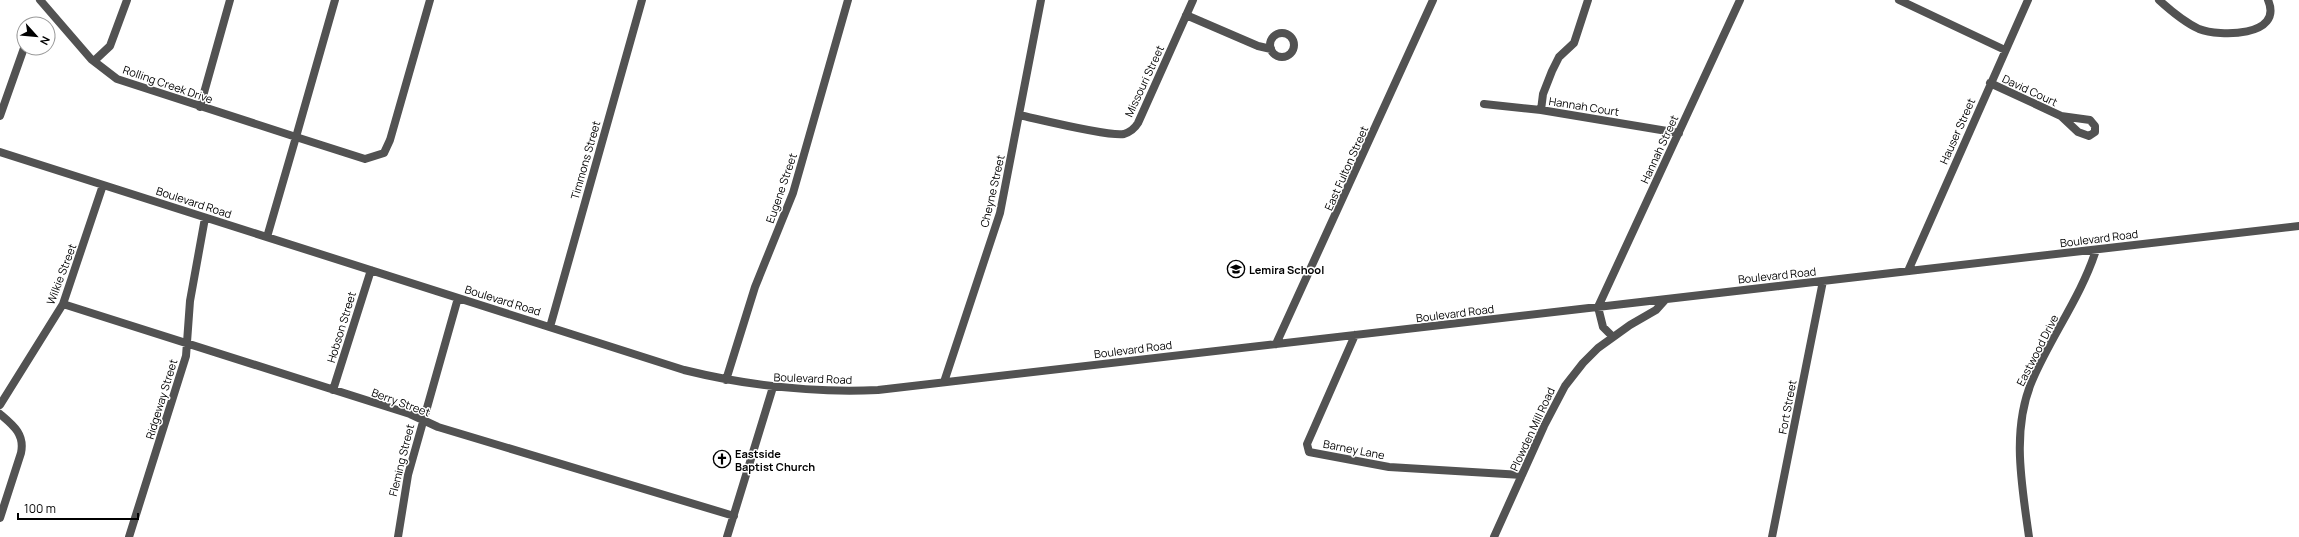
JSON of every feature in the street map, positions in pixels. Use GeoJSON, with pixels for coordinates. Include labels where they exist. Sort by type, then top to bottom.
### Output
{"type":"FeatureCollection","features":[{"type":"Feature","properties":{"kind":"street","name":"Rolling Creek Drive"},"geometry":{"type":"LineString","coordinates":[[40,0],[53,16]]}},
{"type":"Feature","properties":{"kind":"street"},"geometry":{"type":"LineString","coordinates":[[94,61],[110,46],[127,0]]}},
{"type":"Feature","properties":{"kind":"street"},"geometry":{"type":"LineString","coordinates":[[200,107],[230,0]]}},
{"type":"Feature","properties":{"kind":"street"},"geometry":{"type":"LineString","coordinates":[[267,237],[335,0]]}},
{"type":"Feature","properties":{"kind":"street","name":"Rolling Creek Drive"},"geometry":{"type":"LineString","coordinates":[[56,19],[94,61],[109,74],[126,83],[366,159],[384,153],[390,140],[430,0]]}},
{"type":"Feature","properties":{"kind":"street","name":"Timmons Street"},"geometry":{"type":"LineString","coordinates":[[550,327],[642,0]]}},
{"type":"Feature","properties":{"kind":"street","name":"Eugene Street"},"geometry":{"type":"LineString","coordinates":[[726,380],[755,287],[793,193],[848,0]]}},
{"type":"Feature","properties":{"kind":"street","name":"Cheyne Street"},"geometry":{"type":"LineString","coordinates":[[944,382],[1000,213],[1041,0]]}},
{"type":"Feature","properties":{"kind":"street","name":"Missouri Street"},"geometry":{"type":"LineString","coordinates":[[1019,115],[1118,134],[1130,131],[1138,123],[1193,0]]}},
{"type":"Feature","properties":{"kind":"street","name":"East Fulton Street"},"geometry":{"type":"LineString","coordinates":[[1276,344],[1433,0]]}},
{"type":"Feature","properties":{"kind":"street"},"geometry":{"type":"LineString","coordinates":[[1541,110],[1543,94],[1552,71],[1559,56],[1574,43],[1588,0]]}},
{"type":"Feature","properties":{"kind":"street","name":"Hannah Street"},"geometry":{"type":"LineString","coordinates":[[1598,307],[1740,0]]}},
{"type":"Feature","properties":{"kind":"street"},"geometry":{"type":"LineString","coordinates":[[1899,0],[2006,50]]}},
{"type":"Feature","properties":{"kind":"street","name":"Hauser Street"},"geometry":{"type":"LineString","coordinates":[[1908,271],[2028,0]]}},
{"type":"Feature","properties":{"kind":"street"},"geometry":{"type":"LineString","coordinates":[[2159,0],[2189,24],[2208,31],[2228,34],[2250,31],[2263,24],[2270,12],[2268,0]]}},
{"type":"Feature","properties":{"kind":"street"},"geometry":{"type":"LineString","coordinates":[[1186,15],[1258,46],[1271,49]]}},
{"type":"Feature","properties":{"kind":"street"},"geometry":{"type":"LineString","coordinates":[[0,116],[21,56]]}},
{"type":"Feature","properties":{"kind":"street","name":"David Court"},"geometry":{"type":"LineString","coordinates":[[1990,83],[2061,116]]}},
{"type":"Feature","properties":{"kind":"street","name":"Hannah Court"},"geometry":{"type":"LineString","coordinates":[[1484,104],[1541,110],[1679,133]]}},
{"type":"Feature","properties":{"kind":"street","name":"Boulevard Road"},"geometry":{"type":"LineString","coordinates":[[0,152],[684,370],[726,380],[772,388],[845,391],[944,382],[1355,336],[2299,226]]}},
{"type":"Feature","properties":{"kind":"street","name":"Wilkie Street"},"geometry":{"type":"LineString","coordinates":[[0,405],[63,304],[103,185]]}},
{"type":"Feature","properties":{"kind":"street","name":"Ridgeway Street"},"geometry":{"type":"LineString","coordinates":[[129,537],[186,356],[194,268],[205,218]]}},
{"type":"Feature","properties":{"kind":"street","name":"Eastwood Drive"},"geometry":{"type":"LineString","coordinates":[[2029,537],[2020,456],[2019,434],[2022,412],[2031,382],[2088,274],[2096,250]]}},
{"type":"Feature","properties":{"kind":"street","name":"Hobson Street"},"geometry":{"type":"LineString","coordinates":[[333,390],[371,270]]}},
{"type":"Feature","properties":{"kind":"street","name":"Fort Street"},"geometry":{"type":"LineString","coordinates":[[1772,537],[1823,281]]}},
{"type":"Feature","properties":{"kind":"street","name":"Fleming Street"},"geometry":{"type":"LineString","coordinates":[[398,537],[403,495],[458,298]]}},
{"type":"Feature","properties":{"kind":"street","name":"Plowden Mill Road"},"geometry":{"type":"LineString","coordinates":[[1494,537],[1565,386],[1583,363],[1613,337],[1656,310],[1665,300]]}},
{"type":"Feature","properties":{"kind":"street","name":"Berry Street"},"geometry":{"type":"LineString","coordinates":[[63,304],[333,390],[423,420],[438,427],[734,516]]}},
{"type":"Feature","properties":{"kind":"street"},"geometry":{"type":"LineString","coordinates":[[1598,307],[1603,327],[1613,337]]}},
{"type":"Feature","properties":{"kind":"street","name":"Barney Lane"},"geometry":{"type":"LineString","coordinates":[[1355,336],[1307,444],[1309,452],[1389,467],[1522,475]]}},
{"type":"Feature","properties":{"kind":"street"},"geometry":{"type":"LineString","coordinates":[[727,537],[772,388]]}},
{"type":"Feature","properties":{"kind":"street"},"geometry":{"type":"LineString","coordinates":[[0,414],[18,430],[23,442],[22,453],[0,518]]}},
{"type":"Feature","properties":{"kind":"place","name":"Lemira School"},"geometry":{"type":"Point","coordinates":[1236,269]}},
{"type":"Feature","properties":{"kind":"place","name":"Eastside Baptist Church"},"geometry":{"type":"Point","coordinates":[722,459]}}]}
